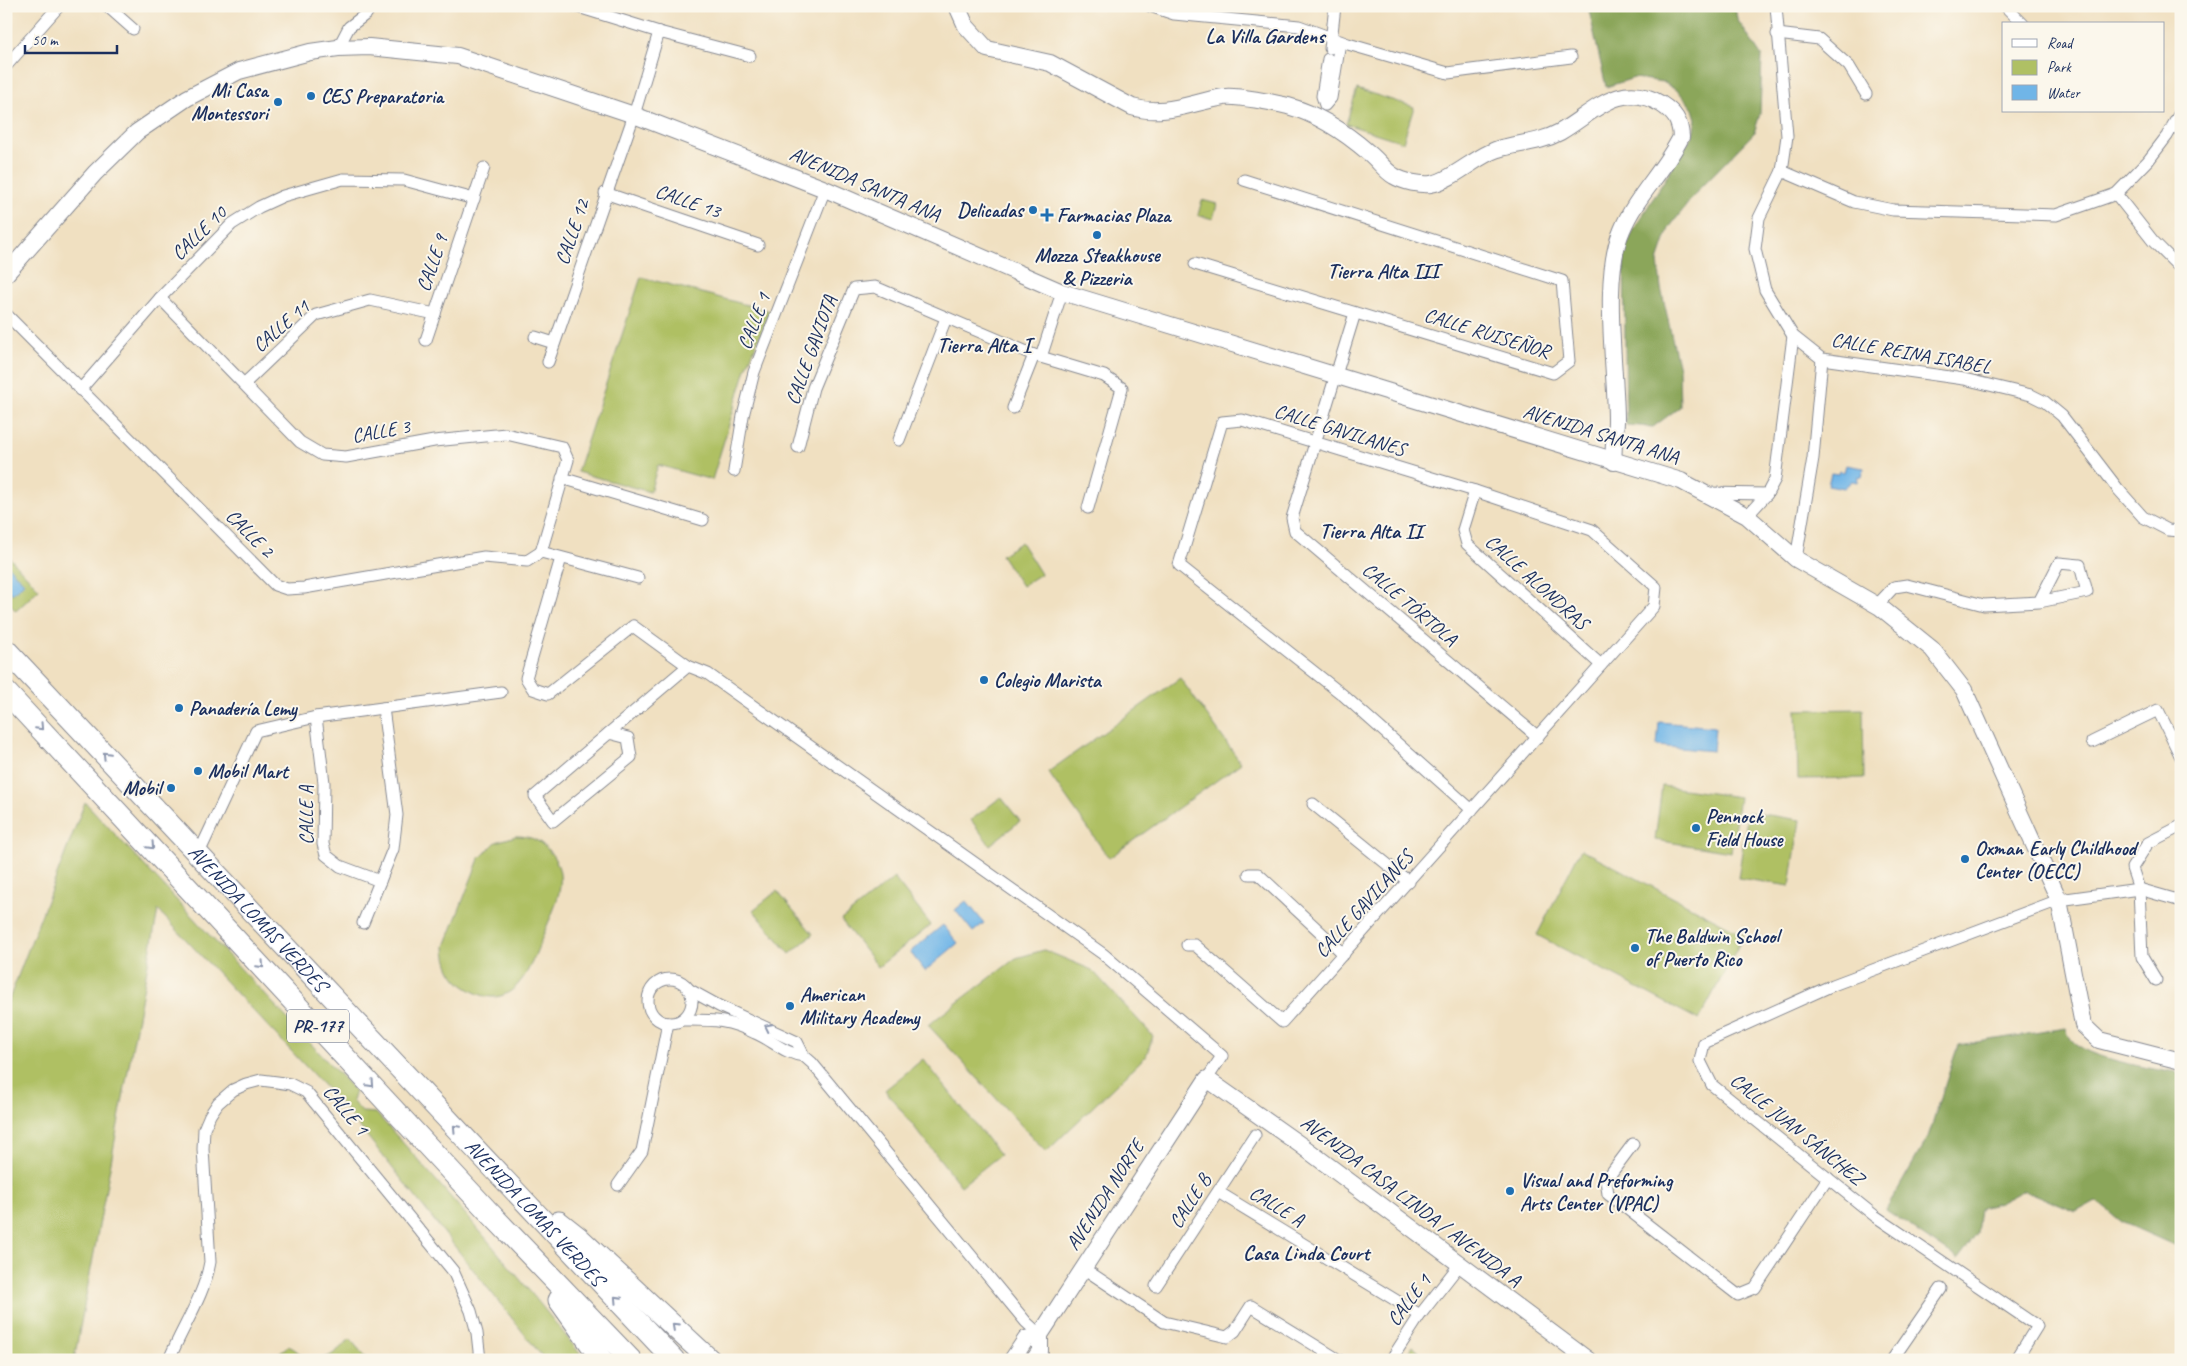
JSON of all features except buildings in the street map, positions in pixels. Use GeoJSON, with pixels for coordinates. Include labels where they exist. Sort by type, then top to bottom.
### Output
{"type":"FeatureCollection","features":[{"type":"Feature","properties":{"kind":"highway","name":"AVENIDA LOMAS VERDES"},"geometry":{"type":"LineString","coordinates":[[6,650],[674,1360]]}},
{"type":"Feature","properties":{"kind":"highway","name":"AVENIDA LOMAS VERDES"},"geometry":{"type":"LineString","coordinates":[[6,692],[487,1210],[632,1360]]}},
{"type":"Feature","properties":{"kind":"highway"},"geometry":{"type":"LineString","coordinates":[[502,1177],[578,1237],[710,1360]]}},
{"type":"Feature","properties":{"kind":"highway"},"geometry":{"type":"LineString","coordinates":[[487,1210],[547,1284],[602,1360]]}},
{"type":"Feature","properties":{"kind":"street"},"geometry":{"type":"LineString","coordinates":[[6,66],[60,6]]}},
{"type":"Feature","properties":{"kind":"street"},"geometry":{"type":"LineString","coordinates":[[107,6],[133,29]]}},
{"type":"Feature","properties":{"kind":"street"},"geometry":{"type":"LineString","coordinates":[[338,48],[350,27],[366,14],[371,6]]}},
{"type":"Feature","properties":{"kind":"street"},"geometry":{"type":"LineString","coordinates":[[575,6],[659,32],[750,56]]}},
{"type":"Feature","properties":{"kind":"street"},"geometry":{"type":"LineString","coordinates":[[957,6],[966,26],[987,49],[1050,63],[1132,108],[1146,112],[1168,111],[1226,96],[1323,112],[1394,177],[1419,184],[1433,184],[1498,150],[1542,139],[1560,132],[1595,107],[1626,94],[1641,95],[1655,100],[1677,116],[1681,137],[1628,217],[1621,232],[1614,258],[1612,288],[1616,422],[1612,445],[1614,462]]}},
{"type":"Feature","properties":{"kind":"street"},"geometry":{"type":"LineString","coordinates":[[1150,6],[1174,14],[1299,26],[1330,47],[1339,49],[1331,98],[1323,112]]}},
{"type":"Feature","properties":{"kind":"street"},"geometry":{"type":"LineString","coordinates":[[1323,112],[1322,96],[1336,6]]}},
{"type":"Feature","properties":{"kind":"street","name":"CALLE REINA ISABEL"},"geometry":{"type":"LineString","coordinates":[[1776,6],[1787,136],[1782,170],[1759,218],[1755,248],[1765,290],[1793,336],[1822,358],[1964,379],[2031,395],[2045,402],[2062,416],[2142,517],[2168,530],[2181,531]]}},
{"type":"Feature","properties":{"kind":"street"},"geometry":{"type":"LineString","coordinates":[[2005,6],[2021,22]]}},
{"type":"Feature","properties":{"kind":"street","name":"CALLE 12"},"geometry":{"type":"LineString","coordinates":[[548,362],[605,193],[634,115],[659,32]]}},
{"type":"Feature","properties":{"kind":"street"},"geometry":{"type":"LineString","coordinates":[[1777,34],[1819,39],[1849,66],[1866,94]]}},
{"type":"Feature","properties":{"kind":"street"},"geometry":{"type":"LineString","coordinates":[[6,274],[95,173],[138,132],[157,118],[187,98],[239,71],[310,52],[338,48],[368,47],[458,56],[634,115]]}},
{"type":"Feature","properties":{"kind":"street"},"geometry":{"type":"LineString","coordinates":[[1330,47],[1448,73],[1571,57]]}},
{"type":"Feature","properties":{"kind":"street"},"geometry":{"type":"LineString","coordinates":[[1782,170],[1854,202],[1893,210],[2056,215],[2116,194],[2148,161],[2167,136],[2181,111]]}},
{"type":"Feature","properties":{"kind":"street","name":"AVENIDA SANTA ANA"},"geometry":{"type":"LineString","coordinates":[[634,115],[825,189],[1062,292],[1681,481],[1747,516],[1796,559],[1877,605],[1932,649],[1964,690],[2059,900],[2083,1025],[2100,1040],[2181,1062]]}},
{"type":"Feature","properties":{"kind":"street","name":"CALLE 9"},"geometry":{"type":"LineString","coordinates":[[426,340],[484,168]]}},
{"type":"Feature","properties":{"kind":"street","name":"CALLE 10"},"geometry":{"type":"LineString","coordinates":[[80,390],[160,298],[232,224],[283,196],[343,179],[374,178],[404,180],[474,199]]}},
{"type":"Feature","properties":{"kind":"street","name":"CALLE RUISEÑOR"},"geometry":{"type":"LineString","coordinates":[[1195,264],[1553,373],[1569,362],[1562,281],[1244,180]]}},
{"type":"Feature","properties":{"kind":"street","name":"CALLE 1"},"geometry":{"type":"LineString","coordinates":[[734,471],[743,416],[754,372],[825,189]]}},
{"type":"Feature","properties":{"kind":"street","name":"CALLE 13"},"geometry":{"type":"LineString","coordinates":[[605,193],[758,245]]}},
{"type":"Feature","properties":{"kind":"street"},"geometry":{"type":"LineString","coordinates":[[2116,194],[2153,241],[2181,269]]}},
{"type":"Feature","properties":{"kind":"street","name":"CALLE GAVIOTA"},"geometry":{"type":"LineString","coordinates":[[798,447],[813,388],[854,289],[875,287],[1038,356],[1104,376],[1122,388],[1088,508]]}},
{"type":"Feature","properties":{"kind":"street"},"geometry":{"type":"LineString","coordinates":[[1013,408],[1038,356],[1062,292]]}},
{"type":"Feature","properties":{"kind":"street","name":"CALLE 3"},"geometry":{"type":"LineString","coordinates":[[160,298],[300,442],[322,455],[346,457],[434,441],[506,434],[562,447],[568,460],[541,552]]}},
{"type":"Feature","properties":{"kind":"street","name":"CALLE 11"},"geometry":{"type":"LineString","coordinates":[[244,384],[316,315],[370,300],[435,314]]}},
{"type":"Feature","properties":{"kind":"street","name":"CALLE TÓRTOLA"},"geometry":{"type":"LineString","coordinates":[[1355,313],[1292,518],[1295,531],[1538,736]]}},
{"type":"Feature","properties":{"kind":"street","name":"CALLE 2"},"geometry":{"type":"LineString","coordinates":[[6,314],[275,585],[287,589],[484,557],[527,561],[541,552]]}},
{"type":"Feature","properties":{"kind":"street"},"geometry":{"type":"LineString","coordinates":[[899,440],[946,318]]}},
{"type":"Feature","properties":{"kind":"street"},"geometry":{"type":"LineString","coordinates":[[1747,516],[1767,494],[1775,479],[1793,336]]}},
{"type":"Feature","properties":{"kind":"street"},"geometry":{"type":"LineString","coordinates":[[535,337],[554,343]]}},
{"type":"Feature","properties":{"kind":"street","name":"CALLE REINA ISABEL"},"geometry":{"type":"LineString","coordinates":[[1796,559],[1813,458],[1822,358]]}},
{"type":"Feature","properties":{"kind":"street","name":"CALLE GAVILANES"},"geometry":{"type":"LineString","coordinates":[[1187,945],[1195,945],[1282,1022],[1409,882],[1654,606],[1656,587],[1592,530],[1475,491],[1242,420],[1222,422],[1179,565],[1343,695],[1472,810]]}},
{"type":"Feature","properties":{"kind":"street"},"geometry":{"type":"LineString","coordinates":[[562,478],[702,520]]}},
{"type":"Feature","properties":{"kind":"street","name":"CALLE ALONDRAS"},"geometry":{"type":"LineString","coordinates":[[1475,491],[1463,530],[1467,544],[1601,665]]}},
{"type":"Feature","properties":{"kind":"street"},"geometry":{"type":"LineString","coordinates":[[1702,493],[1767,494]]}},
{"type":"Feature","properties":{"kind":"street"},"geometry":{"type":"LineString","coordinates":[[541,552],[638,578]]}},
{"type":"Feature","properties":{"kind":"street"},"geometry":{"type":"LineString","coordinates":[[561,558],[526,678],[533,688],[548,694],[633,626],[688,666],[708,674],[1104,954],[1222,1056],[1207,1079]]}},
{"type":"Feature","properties":{"kind":"street"},"geometry":{"type":"LineString","coordinates":[[1877,605],[1894,586],[1907,585],[1984,605],[2039,602],[2087,592],[2080,565],[2059,563],[2039,602]]}},
{"type":"Feature","properties":{"kind":"street"},"geometry":{"type":"LineString","coordinates":[[609,732],[628,738],[631,757],[553,820],[535,796],[609,732],[688,666]]}},
{"type":"Feature","properties":{"kind":"street"},"geometry":{"type":"LineString","coordinates":[[199,853],[256,731],[316,717],[502,692]]}},
{"type":"Feature","properties":{"kind":"street"},"geometry":{"type":"LineString","coordinates":[[363,923],[393,849],[397,815],[382,708]]}},
{"type":"Feature","properties":{"kind":"street"},"geometry":{"type":"LineString","coordinates":[[2092,742],[2158,710],[2181,756]]}},
{"type":"Feature","properties":{"kind":"street","name":"CALLE A"},"geometry":{"type":"LineString","coordinates":[[316,717],[324,782],[323,844],[326,856],[340,866],[380,881]]}},
{"type":"Feature","properties":{"kind":"street"},"geometry":{"type":"LineString","coordinates":[[1313,804],[1409,882]]}},
{"type":"Feature","properties":{"kind":"street"},"geometry":{"type":"LineString","coordinates":[[2156,980],[2142,956],[2138,889],[2132,868],[2148,843],[2181,826]]}},
{"type":"Feature","properties":{"kind":"street"},"geometry":{"type":"LineString","coordinates":[[1249,874],[1258,874],[1344,954]]}},
{"type":"Feature","properties":{"kind":"street"},"geometry":{"type":"LineString","coordinates":[[2059,900],[2138,889],[2181,901]]}},
{"type":"Feature","properties":{"kind":"street","name":"CALLE JUAN SÁNCHEZ"},"geometry":{"type":"LineString","coordinates":[[2016,1360],[2037,1326],[1875,1216],[1712,1085],[1700,1061],[1704,1043],[1833,986],[2059,900]]}},
{"type":"Feature","properties":{"kind":"street"},"geometry":{"type":"LineString","coordinates":[[804,1056],[793,1055],[756,1033],[721,1020],[682,1020],[668,1023],[655,1017],[651,1011],[649,997],[656,985],[669,980],[683,984],[688,989],[719,1006],[798,1042],[804,1056],[812,1063],[1026,1322],[1040,1335]]}},
{"type":"Feature","properties":{"kind":"street"},"geometry":{"type":"LineString","coordinates":[[682,1020],[691,1009],[691,995],[688,989]]}},
{"type":"Feature","properties":{"kind":"street"},"geometry":{"type":"LineString","coordinates":[[618,1184],[642,1151],[668,1023]]}},
{"type":"Feature","properties":{"kind":"street","name":"AVENIDA CASA LINDA / AVENIDA A"},"geometry":{"type":"LineString","coordinates":[[1207,1079],[1588,1360]]}},
{"type":"Feature","properties":{"kind":"street","name":"AVENIDA NORTE"},"geometry":{"type":"LineString","coordinates":[[1034,1360],[1040,1351],[1040,1335],[1207,1079]]}},
{"type":"Feature","properties":{"kind":"street","name":"CALLE 1"},"geometry":{"type":"LineString","coordinates":[[169,1360],[208,1278],[210,1262],[203,1149],[204,1129],[218,1103],[233,1090],[261,1080],[290,1084],[306,1092],[453,1271],[471,1311],[477,1334],[480,1360]]}},
{"type":"Feature","properties":{"kind":"street","name":"CALLE B"},"geometry":{"type":"LineString","coordinates":[[1156,1286],[1255,1135]]}},
{"type":"Feature","properties":{"kind":"street"},"geometry":{"type":"LineString","coordinates":[[1633,1144],[1606,1180],[1608,1194],[1738,1295],[1755,1288],[1828,1178]]}},
{"type":"Feature","properties":{"kind":"street","name":"CALLE A"},"geometry":{"type":"LineString","coordinates":[[1218,1192],[1420,1315]]}},
{"type":"Feature","properties":{"kind":"street","name":"CALLE 1"},"geometry":{"type":"LineString","coordinates":[[1390,1360],[1420,1315],[1460,1264]]}},
{"type":"Feature","properties":{"kind":"street"},"geometry":{"type":"LineString","coordinates":[[1083,1268],[1164,1322],[1227,1337],[1235,1331],[1251,1306],[1339,1360]]}},
{"type":"Feature","properties":{"kind":"street"},"geometry":{"type":"LineString","coordinates":[[1892,1360],[1941,1289]]}},
{"type":"Feature","properties":{"kind":"street","name":"AVENIDA NORTE"},"geometry":{"type":"LineString","coordinates":[[1012,1360],[1026,1340],[1040,1335]]}},
{"type":"Feature","properties":{"kind":"green space"},"geometry":{"type":"Polygon","coordinates":[[[1588,6],[1735,6],[1737,19],[1762,57],[1760,114],[1754,133],[1699,189],[1669,228],[1658,261],[1661,288],[1679,369],[1680,407],[1653,427],[1626,425],[1624,252],[1634,229],[1693,134],[1696,119],[1693,109],[1679,92],[1663,82],[1634,78],[1606,87],[1588,6]]]}},
{"type":"Feature","properties":{"kind":"green space"},"geometry":{"type":"Polygon","coordinates":[[[1357,89],[1414,107],[1403,142],[1346,124],[1357,89]]]}},
{"type":"Feature","properties":{"kind":"green space"},"geometry":{"type":"Polygon","coordinates":[[[1202,200],[1217,204],[1213,219],[1198,215],[1202,200]]]}},
{"type":"Feature","properties":{"kind":"green space"},"geometry":{"type":"Polygon","coordinates":[[[641,277],[770,311],[746,369],[712,480],[658,465],[650,492],[577,472],[641,277]]]}},
{"type":"Feature","properties":{"kind":"green space"},"geometry":{"type":"Polygon","coordinates":[[[1021,542],[1041,574],[1022,586],[1001,555],[1021,542]]]}},
{"type":"Feature","properties":{"kind":"green space"},"geometry":{"type":"Polygon","coordinates":[[[6,554],[39,589],[16,611],[6,600],[6,554]]]}},
{"type":"Feature","properties":{"kind":"green space"},"geometry":{"type":"Polygon","coordinates":[[[1180,678],[1241,763],[1109,858],[1048,772],[1180,678]]]}},
{"type":"Feature","properties":{"kind":"green space"},"geometry":{"type":"Polygon","coordinates":[[[1863,709],[1864,778],[1798,779],[1796,710],[1863,709]]]}},
{"type":"Feature","properties":{"kind":"green space","name":"Pennock Field House"},"geometry":{"type":"Polygon","coordinates":[[[1662,786],[1739,797],[1731,852],[1655,840],[1662,786]]]}},
{"type":"Feature","properties":{"kind":"green space"},"geometry":{"type":"Polygon","coordinates":[[[1001,797],[1020,821],[990,845],[971,820],[1001,797]]]}},
{"type":"Feature","properties":{"kind":"green space"},"geometry":{"type":"Polygon","coordinates":[[[85,802],[355,1091],[352,1101],[362,1112],[376,1113],[430,1173],[585,1360],[545,1360],[344,1107],[158,910],[74,1360],[6,1360],[6,1007],[85,802]]]}},
{"type":"Feature","properties":{"kind":"green space"},"geometry":{"type":"Polygon","coordinates":[[[1748,812],[1800,820],[1790,886],[1738,878],[1748,812]]]}},
{"type":"Feature","properties":{"kind":"green space"},"geometry":{"type":"Polygon","coordinates":[[[516,836],[534,839],[549,851],[556,861],[559,871],[559,891],[553,912],[526,973],[509,992],[497,997],[483,996],[467,988],[453,975],[446,958],[445,946],[479,859],[496,842],[516,836]]]}},
{"type":"Feature","properties":{"kind":"green space"},"geometry":{"type":"Polygon","coordinates":[[[1581,849],[1744,935],[1699,1020],[1537,935],[1581,849]]]}},
{"type":"Feature","properties":{"kind":"green space"},"geometry":{"type":"Polygon","coordinates":[[[894,878],[931,925],[878,967],[841,920],[894,878]]]}},
{"type":"Feature","properties":{"kind":"green space"},"geometry":{"type":"Polygon","coordinates":[[[777,891],[813,934],[790,954],[753,910],[777,891]]]}},
{"type":"Feature","properties":{"kind":"green space"},"geometry":{"type":"Polygon","coordinates":[[[1044,950],[1092,970],[1153,1036],[1146,1056],[1046,1152],[928,1025],[1016,958],[1044,950]]]}},
{"type":"Feature","properties":{"kind":"green space"},"geometry":{"type":"Polygon","coordinates":[[[2066,1028],[2071,1039],[2079,1046],[2105,1058],[2181,1074],[2181,1257],[2178,1247],[2122,1222],[2096,1201],[2076,1212],[2024,1190],[1999,1203],[1980,1208],[1977,1234],[1958,1259],[1886,1210],[1928,1137],[1958,1045],[2066,1028]]]}},
{"type":"Feature","properties":{"kind":"green space"},"geometry":{"type":"Polygon","coordinates":[[[923,1059],[1000,1155],[961,1186],[885,1090],[923,1059]]]}},
{"type":"Feature","properties":{"kind":"green space"},"geometry":{"type":"Polygon","coordinates":[[[350,1339],[368,1360],[270,1360],[288,1346],[305,1357],[312,1359],[325,1358],[350,1339]]]}},
{"type":"Feature","properties":{"kind":"green space"},"geometry":{"type":"Polygon","coordinates":[[[1412,1346],[1429,1360],[1404,1360],[1412,1346]]]}},
{"type":"Feature","properties":{"kind":"water"},"geometry":{"type":"Polygon","coordinates":[[[1846,465],[1864,468],[1862,477],[1858,476],[1857,482],[1852,481],[1844,488],[1828,485],[1831,473],[1838,474],[1839,471],[1844,472],[1846,465]]]}},
{"type":"Feature","properties":{"kind":"water"},"geometry":{"type":"Polygon","coordinates":[[[6,564],[24,583],[12,594],[6,588],[6,564]]]}},
{"type":"Feature","properties":{"kind":"water"},"geometry":{"type":"Polygon","coordinates":[[[1659,722],[1715,727],[1713,751],[1657,746],[1659,722]]]}},
{"type":"Feature","properties":{"kind":"water"},"geometry":{"type":"Polygon","coordinates":[[[966,901],[984,923],[973,932],[955,910],[966,901]]]}},
{"type":"Feature","properties":{"kind":"water"},"geometry":{"type":"Polygon","coordinates":[[[943,925],[958,943],[925,971],[910,952],[943,925]]]}},
{"type":"Feature","properties":{"kind":"place","name":"CES Preparatoria"},"geometry":{"type":"Point","coordinates":[311,96]}},
{"type":"Feature","properties":{"kind":"place","name":"Mi Casa Montessori"},"geometry":{"type":"Point","coordinates":[278,102]}},
{"type":"Feature","properties":{"kind":"place","name":"Delicadas"},"geometry":{"type":"Point","coordinates":[1033,210]}},
{"type":"Feature","properties":{"kind":"place","name":"Farmacias Plaza"},"geometry":{"type":"Point","coordinates":[1047,215]}},
{"type":"Feature","properties":{"kind":"place","name":"Mozza Steakhouse & Pizzeria"},"geometry":{"type":"Point","coordinates":[1097,235]}},
{"type":"Feature","properties":{"kind":"place","name":"Colegio Marista"},"geometry":{"type":"Point","coordinates":[984,680]}},
{"type":"Feature","properties":{"kind":"place","name":"Panadería Lemy"},"geometry":{"type":"Point","coordinates":[179,708]}},
{"type":"Feature","properties":{"kind":"place","name":"Mobil Mart"},"geometry":{"type":"Point","coordinates":[198,771]}},
{"type":"Feature","properties":{"kind":"place","name":"Mobil"},"geometry":{"type":"Point","coordinates":[171,788]}},
{"type":"Feature","properties":{"kind":"place","name":"Pennock Field House"},"geometry":{"type":"Point","coordinates":[1696,828]}},
{"type":"Feature","properties":{"kind":"place","name":"Oxman Early Childhood Center (OECC)"},"geometry":{"type":"Point","coordinates":[1965,859]}},
{"type":"Feature","properties":{"kind":"place","name":"The Baldwin School of Puerto Rico"},"geometry":{"type":"Point","coordinates":[1635,948]}},
{"type":"Feature","properties":{"kind":"place","name":"American Military Academy"},"geometry":{"type":"Point","coordinates":[790,1006]}},
{"type":"Feature","properties":{"kind":"place","name":"Visual and Preforming Arts Center (VPAC)"},"geometry":{"type":"Point","coordinates":[1510,1191]}},
{"type":"Feature","properties":{"kind":"district","name":"La Villa Gardens"},"geometry":{"type":"Point","coordinates":[1265,36]}},
{"type":"Feature","properties":{"kind":"district","name":"Tierra Alta III"},"geometry":{"type":"Point","coordinates":[1383,271]}},
{"type":"Feature","properties":{"kind":"district","name":"Tierra Alta I"},"geometry":{"type":"Point","coordinates":[984,345]}},
{"type":"Feature","properties":{"kind":"district","name":"Tierra Alta II"},"geometry":{"type":"Point","coordinates":[1371,531]}},
{"type":"Feature","properties":{"kind":"district","name":"Casa Linda Court"},"geometry":{"type":"Point","coordinates":[1306,1253]}}]}
